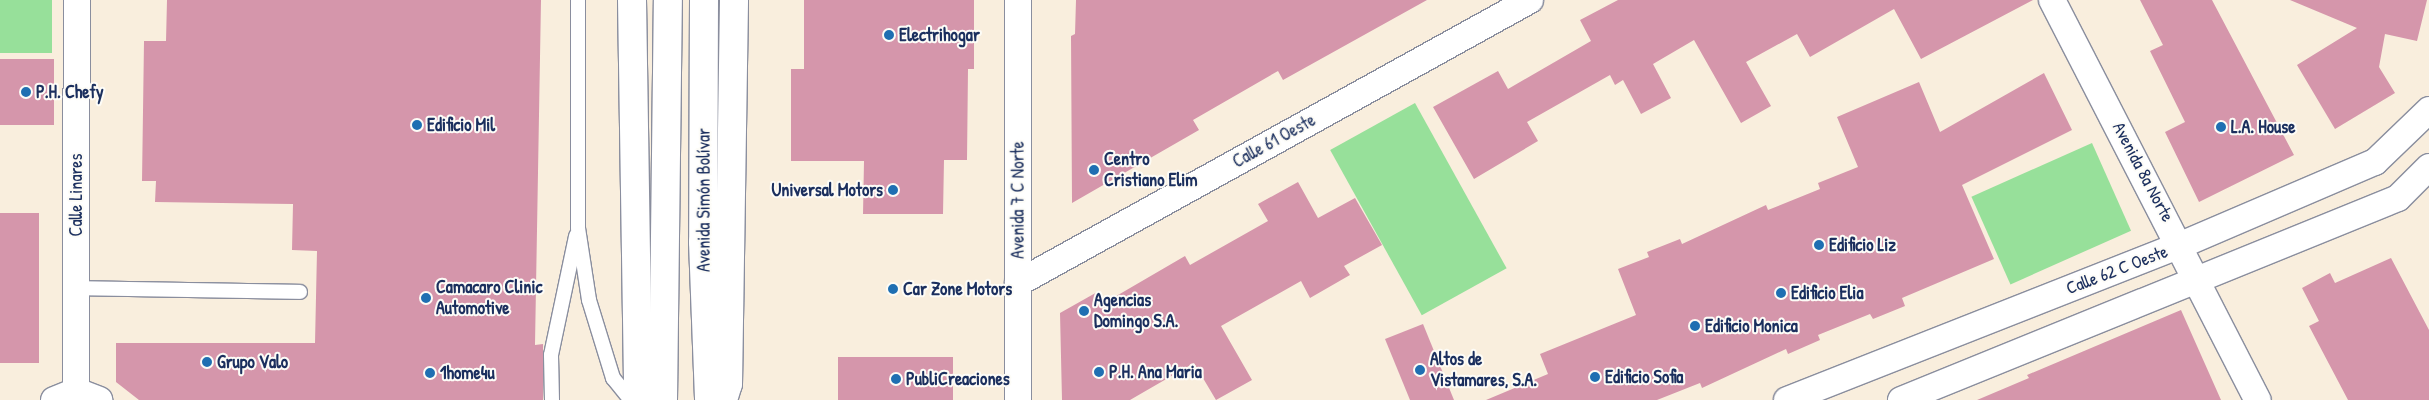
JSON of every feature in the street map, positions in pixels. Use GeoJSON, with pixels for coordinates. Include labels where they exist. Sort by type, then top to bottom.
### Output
{"type":"FeatureCollection","features":[{"type":"Feature","properties":{"kind":"main road"},"geometry":{"type":"LineString","coordinates":[[632,0],[638,400]]}},
{"type":"Feature","properties":{"kind":"main road","name":"Avenida Simón Bolívar"},"geometry":{"type":"LineString","coordinates":[[663,400],[668,0]]}},
{"type":"Feature","properties":{"kind":"main road","name":"Avenida Simón Bolívar"},"geometry":{"type":"LineString","coordinates":[[704,0],[703,242],[709,400]]}},
{"type":"Feature","properties":{"kind":"main road"},"geometry":{"type":"LineString","coordinates":[[723,400],[728,384],[733,173],[734,0]]}},
{"type":"Feature","properties":{"kind":"street","name":"Calle Linares"},"geometry":{"type":"LineString","coordinates":[[76,397],[77,0]]}},
{"type":"Feature","properties":{"kind":"street","name":"Avenida 7 C Norte"},"geometry":{"type":"LineString","coordinates":[[1018,0],[1018,400]]}},
{"type":"Feature","properties":{"kind":"street","name":"Calle 61 Oeste"},"geometry":{"type":"LineString","coordinates":[[1018,283],[1530,0]]}},
{"type":"Feature","properties":{"kind":"street","name":"Avenida 8a Norte"},"geometry":{"type":"LineString","coordinates":[[2052,0],[2181,245],[2258,400]]}},
{"type":"Feature","properties":{"kind":"street","name":"Calle 62 C Oeste"},"geometry":{"type":"LineString","coordinates":[[1787,400],[2181,245],[2375,162],[2429,110]]}},
{"type":"Feature","properties":{"kind":"street"},"geometry":{"type":"LineString","coordinates":[[1901,400],[2199,281],[2398,198],[2429,168]]}},
{"type":"Feature","properties":{"kind":"lane"},"geometry":{"type":"LineString","coordinates":[[578,0],[578,228],[592,309],[614,378],[631,400]]}},
{"type":"Feature","properties":{"kind":"lane"},"geometry":{"type":"LineString","coordinates":[[552,400],[551,355],[578,228]]}},
{"type":"Feature","properties":{"kind":"lane"},"geometry":{"type":"LineString","coordinates":[[76,288],[300,292]]}},
{"type":"Feature","properties":{"kind":"green space"},"geometry":{"type":"Polygon","coordinates":[[[0,0],[52,0],[52,53],[0,53],[0,0]]]}},
{"type":"Feature","properties":{"kind":"green space"},"geometry":{"type":"Polygon","coordinates":[[[1415,103],[1507,268],[1422,315],[1330,150],[1415,103]]]}},
{"type":"Feature","properties":{"kind":"green space"},"geometry":{"type":"Polygon","coordinates":[[[2092,143],[2131,231],[2010,284],[1971,197],[2092,143]]]}},
{"type":"Feature","properties":{"kind":"building"},"geometry":{"type":"Polygon","coordinates":[[[167,0],[541,0],[535,345],[543,344],[543,400],[139,400],[116,382],[116,343],[315,343],[317,251],[292,250],[293,204],[155,202],[156,181],[142,181],[144,41],[166,41],[167,0]]]}},
{"type":"Feature","properties":{"kind":"building"},"geometry":{"type":"Polygon","coordinates":[[[804,0],[974,0],[974,69],[968,69],[967,160],[944,160],[943,214],[863,214],[864,161],[791,161],[791,69],[804,69],[804,0]]]}},
{"type":"Feature","properties":{"kind":"building"},"geometry":{"type":"Polygon","coordinates":[[[1076,0],[1427,0],[1283,80],[1278,71],[1193,120],[1199,130],[1072,203],[1071,36],[1075,34],[1076,0]]]}},
{"type":"Feature","properties":{"kind":"building"},"geometry":{"type":"Polygon","coordinates":[[[1618,0],[2033,0],[1921,59],[1894,9],[1810,57],[1797,34],[1746,62],[1771,106],[1741,123],[1694,40],[1653,64],[1671,98],[1641,114],[1623,80],[1615,85],[1610,75],[1527,122],[1538,141],[1474,179],[1433,107],[1498,71],[1508,89],[1591,41],[1580,20],[1618,0]]]}},
{"type":"Feature","properties":{"kind":"building"},"geometry":{"type":"Polygon","coordinates":[[[2140,0],[2212,0],[2294,155],[2199,202],[2165,132],[2185,122],[2150,51],[2163,45],[2140,0]]]}},
{"type":"Feature","properties":{"kind":"building"},"geometry":{"type":"Polygon","coordinates":[[[2290,0],[2427,0],[2417,41],[2385,34],[2379,67],[2395,93],[2335,129],[2297,65],[2357,28],[2290,0]]]}},
{"type":"Feature","properties":{"kind":"building","name":"P.H. Chefy"},"geometry":{"type":"Polygon","coordinates":[[[0,59],[54,59],[54,125],[0,125],[0,59]]]}},
{"type":"Feature","properties":{"kind":"building"},"geometry":{"type":"Polygon","coordinates":[[[2044,73],[2072,130],[1962,185],[1994,259],[1902,298],[1905,306],[1873,319],[1870,314],[1818,335],[1820,340],[1788,354],[1786,349],[1702,388],[1700,383],[1657,400],[1486,400],[1548,374],[1540,354],[1636,315],[1618,269],[1649,257],[1647,252],[1680,239],[1682,244],[1766,205],[1768,210],[1820,189],[1818,183],[1858,167],[1837,117],[1919,82],[1940,132],[2044,73]]]}},
{"type":"Feature","properties":{"kind":"building"},"geometry":{"type":"Polygon","coordinates":[[[1298,182],[1318,218],[1355,198],[1382,245],[1344,266],[1350,275],[1310,298],[1301,281],[1221,326],[1252,380],[1216,400],[1194,363],[1130,400],[1062,400],[1060,313],[1099,291],[1106,302],[1185,256],[1190,265],[1268,221],[1258,204],[1298,182]]]}},
{"type":"Feature","properties":{"kind":"building"},"geometry":{"type":"Polygon","coordinates":[[[0,213],[39,213],[39,363],[0,363],[0,213]]]}},
{"type":"Feature","properties":{"kind":"building"},"geometry":{"type":"Polygon","coordinates":[[[2391,258],[2429,330],[2429,400],[2348,400],[2309,326],[2319,321],[2302,288],[2330,273],[2335,283],[2391,258]]]}},
{"type":"Feature","properties":{"kind":"building"},"geometry":{"type":"Polygon","coordinates":[[[2181,310],[2221,400],[1977,400],[2029,378],[2027,375],[2181,310]]]}},
{"type":"Feature","properties":{"kind":"building","name":"Altos de Vistamares, S.A."},"geometry":{"type":"Polygon","coordinates":[[[1423,324],[1454,400],[1410,400],[1385,339],[1423,324]]]}},
{"type":"Feature","properties":{"kind":"building","name":"PubliCreaciones"},"geometry":{"type":"Polygon","coordinates":[[[838,357],[953,357],[953,400],[838,400],[838,357]]]}},
{"type":"Feature","properties":{"kind":"place","name":"Electrihogar"},"geometry":{"type":"Point","coordinates":[889,35]}},
{"type":"Feature","properties":{"kind":"place","name":"P.H. Chefy"},"geometry":{"type":"Point","coordinates":[26,92]}},
{"type":"Feature","properties":{"kind":"place","name":"Edificio Mil"},"geometry":{"type":"Point","coordinates":[417,125]}},
{"type":"Feature","properties":{"kind":"place","name":"L.A. House"},"geometry":{"type":"Point","coordinates":[2221,127]}},
{"type":"Feature","properties":{"kind":"place","name":"Centro Cristiano Elim"},"geometry":{"type":"Point","coordinates":[1094,170]}},
{"type":"Feature","properties":{"kind":"place","name":"Universal Motors"},"geometry":{"type":"Point","coordinates":[893,190]}},
{"type":"Feature","properties":{"kind":"place","name":"Edificio Liz"},"geometry":{"type":"Point","coordinates":[1819,245]}},
{"type":"Feature","properties":{"kind":"place","name":"Car Zone Motors"},"geometry":{"type":"Point","coordinates":[893,289]}},
{"type":"Feature","properties":{"kind":"place","name":"Edificio Elia"},"geometry":{"type":"Point","coordinates":[1781,293]}},
{"type":"Feature","properties":{"kind":"place","name":"Camacaro Clinic Automotive"},"geometry":{"type":"Point","coordinates":[426,298]}},
{"type":"Feature","properties":{"kind":"place","name":"Agencias Domingo S.A."},"geometry":{"type":"Point","coordinates":[1084,311]}},
{"type":"Feature","properties":{"kind":"place","name":"Edificio Monica"},"geometry":{"type":"Point","coordinates":[1695,326]}},
{"type":"Feature","properties":{"kind":"place","name":"Grupo Valo"},"geometry":{"type":"Point","coordinates":[207,362]}},
{"type":"Feature","properties":{"kind":"place","name":"Altos de Vistamares, S.A."},"geometry":{"type":"Point","coordinates":[1420,370]}},
{"type":"Feature","properties":{"kind":"place","name":"P.H. Ana Maria"},"geometry":{"type":"Point","coordinates":[1099,372]}},
{"type":"Feature","properties":{"kind":"place","name":"1home4u"},"geometry":{"type":"Point","coordinates":[430,373]}},
{"type":"Feature","properties":{"kind":"place","name":"Edificio Sofia"},"geometry":{"type":"Point","coordinates":[1595,377]}},
{"type":"Feature","properties":{"kind":"place","name":"PubliCreaciones"},"geometry":{"type":"Point","coordinates":[896,379]}}]}
